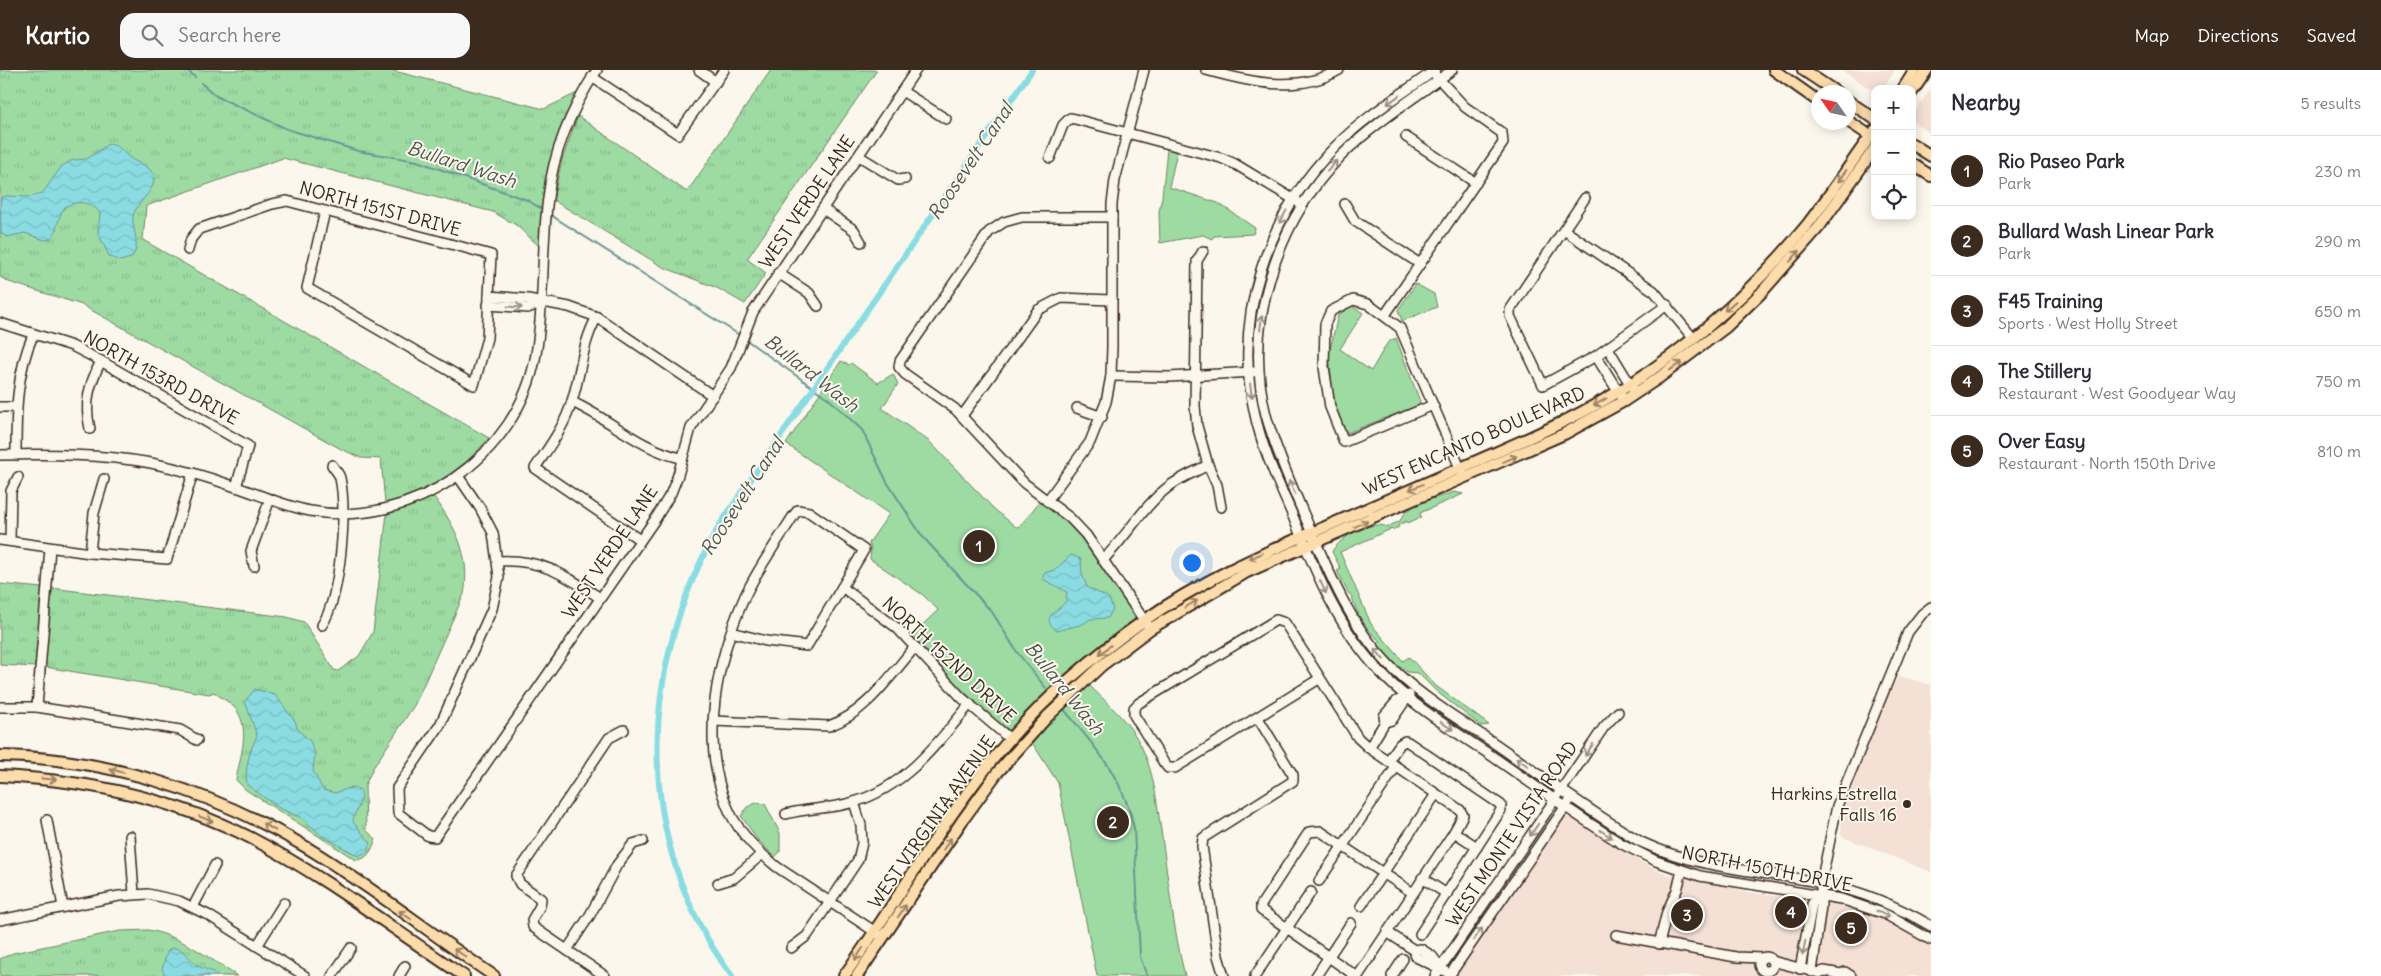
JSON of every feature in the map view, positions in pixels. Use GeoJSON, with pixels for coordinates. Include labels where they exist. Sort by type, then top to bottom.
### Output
{"type":"FeatureCollection","features":[{"type":"Feature","properties":{"kind":"main road"},"geometry":{"type":"LineString","coordinates":[[1774,70],[1811,96]]}},
{"type":"Feature","properties":{"kind":"main road"},"geometry":{"type":"LineString","coordinates":[[1803,70],[1826,85]]}},
{"type":"Feature","properties":{"kind":"main road"},"geometry":{"type":"LineString","coordinates":[[1906,85],[1915,70]]}},
{"type":"Feature","properties":{"kind":"main road"},"geometry":{"type":"LineString","coordinates":[[1916,86],[1927,70]]}},
{"type":"Feature","properties":{"kind":"main road"},"geometry":{"type":"LineString","coordinates":[[1856,106],[1871,115]]}},
{"type":"Feature","properties":{"kind":"main road"},"geometry":{"type":"LineString","coordinates":[[1856,125],[1871,134]]}},
{"type":"Feature","properties":{"kind":"main road","name":"WEST ENCANTO BOULEVARD"},"geometry":{"type":"LineString","coordinates":[[1309,540],[1465,478],[1564,434],[1624,401],[1633,389],[1766,272],[1810,221],[1871,138]]}},
{"type":"Feature","properties":{"kind":"main road"},"geometry":{"type":"LineString","coordinates":[[1916,147],[1931,156]]}},
{"type":"Feature","properties":{"kind":"main road","name":"WEST ENCANTO BOULEVARD"},"geometry":{"type":"LineString","coordinates":[[1309,540],[1460,468],[1543,432],[1618,392],[1633,389],[1708,342],[1746,308],[1774,279],[1819,227],[1871,154]]}},
{"type":"Feature","properties":{"kind":"main road"},"geometry":{"type":"LineString","coordinates":[[1916,167],[1931,176]]}},
{"type":"Feature","properties":{"kind":"main road"},"geometry":{"type":"LineString","coordinates":[[1766,272],[1774,279]]}},
{"type":"Feature","properties":{"kind":"main road","name":"WEST VIRGINIA AVENUE"},"geometry":{"type":"LineString","coordinates":[[844,976],[952,814],[1010,739],[1064,684],[1147,625],[1309,540]]}},
{"type":"Feature","properties":{"kind":"main road","name":"WEST VIRGINIA AVENUE"},"geometry":{"type":"LineString","coordinates":[[857,976],[985,788],[1047,717],[1147,625]]}},
{"type":"Feature","properties":{"kind":"main road"},"geometry":{"type":"LineString","coordinates":[[0,756],[52,759],[96,766],[169,784],[234,809],[306,848],[494,976]]}},
{"type":"Feature","properties":{"kind":"main road"},"geometry":{"type":"LineString","coordinates":[[0,776],[60,780],[110,788],[180,809],[238,832],[309,872],[464,976]]}},
{"type":"Feature","properties":{"kind":"main road"},"geometry":{"type":"LineString","coordinates":[[418,946],[428,931]]}},
{"type":"Feature","properties":{"kind":"street"},"geometry":{"type":"LineString","coordinates":[[699,70],[716,82]]}},
{"type":"Feature","properties":{"kind":"street"},"geometry":{"type":"LineString","coordinates":[[0,455],[98,456],[151,463],[193,473],[309,510],[342,513],[366,512],[390,508],[427,494],[458,476],[493,445],[520,402],[536,358],[546,212],[551,179],[567,125],[595,74],[678,134],[724,70]]}},
{"type":"Feature","properties":{"kind":"street","name":"WEST VERDE LANE"},"geometry":{"type":"LineString","coordinates":[[498,561],[499,577],[492,609],[440,725],[398,788],[398,813],[428,836],[435,837],[671,493],[691,428],[731,368],[753,312],[916,70]]}},
{"type":"Feature","properties":{"kind":"street"},"geometry":{"type":"LineString","coordinates":[[1047,501],[1077,462],[1090,442],[1102,417],[1111,376],[1112,217],[1115,180],[1144,70]]}},
{"type":"Feature","properties":{"kind":"street"},"geometry":{"type":"LineString","coordinates":[[1206,70],[1247,82],[1269,84],[1308,80],[1339,70]]}},
{"type":"Feature","properties":{"kind":"street"},"geometry":{"type":"LineString","coordinates":[[1309,540],[1261,437],[1252,403],[1248,372],[1249,340],[1254,298],[1269,245],[1293,199],[1312,172],[1344,138],[1433,70],[1439,80],[1464,107],[1502,133],[1503,144],[1385,315]]}},
{"type":"Feature","properties":{"kind":"street"},"geometry":{"type":"LineString","coordinates":[[1309,540],[1271,431],[1263,401],[1260,371],[1261,326],[1267,291],[1278,255],[1302,205],[1330,168],[1353,144],[1452,70]]}},
{"type":"Feature","properties":{"kind":"street"},"geometry":{"type":"LineString","coordinates":[[902,91],[946,119]]}},
{"type":"Feature","properties":{"kind":"street"},"geometry":{"type":"LineString","coordinates":[[1050,158],[1063,125],[1070,118],[1221,158],[1235,164],[1302,205]]}},
{"type":"Feature","properties":{"kind":"street"},"geometry":{"type":"LineString","coordinates":[[1406,137],[1476,183]]}},
{"type":"Feature","properties":{"kind":"street"},"geometry":{"type":"LineString","coordinates":[[859,156],[898,180],[905,179]]}},
{"type":"Feature","properties":{"kind":"street"},"geometry":{"type":"LineString","coordinates":[[1585,198],[1510,310],[1510,316],[1542,385],[1596,356],[1667,305]]}},
{"type":"Feature","properties":{"kind":"street","name":"NORTH 151ST DRIVE"},"geometry":{"type":"LineString","coordinates":[[188,250],[191,239],[199,230],[272,204],[287,201],[490,255],[488,301]]}},
{"type":"Feature","properties":{"kind":"street"},"geometry":{"type":"LineString","coordinates":[[1345,204],[1355,222],[1420,264]]}},
{"type":"Feature","properties":{"kind":"street"},"geometry":{"type":"LineString","coordinates":[[823,210],[854,230],[861,242]]}},
{"type":"Feature","properties":{"kind":"street"},"geometry":{"type":"LineString","coordinates":[[325,211],[307,288],[474,385],[487,338],[488,301],[528,308],[541,303],[569,307],[597,317],[712,396]]}},
{"type":"Feature","properties":{"kind":"street"},"geometry":{"type":"LineString","coordinates":[[1112,217],[1022,217],[1004,222],[989,232],[900,361],[899,367],[962,416],[1024,483],[1070,518],[1086,535],[1147,625]]}},
{"type":"Feature","properties":{"kind":"street"},"geometry":{"type":"LineString","coordinates":[[1564,230],[1654,291],[1693,338]]}},
{"type":"Feature","properties":{"kind":"street"},"geometry":{"type":"LineString","coordinates":[[1202,251],[1197,261],[1194,375],[1197,426],[1208,465],[1217,485],[1221,507]]}},
{"type":"Feature","properties":{"kind":"street"},"geometry":{"type":"LineString","coordinates":[[778,273],[809,292],[818,306]]}},
{"type":"Feature","properties":{"kind":"street"},"geometry":{"type":"LineString","coordinates":[[962,416],[1038,310],[1061,298],[1111,300]]}},
{"type":"Feature","properties":{"kind":"street"},"geometry":{"type":"LineString","coordinates":[[1433,405],[1344,442],[1330,407],[1324,367],[1325,324],[1331,311],[1353,300],[1368,304],[1400,328],[1465,478]]}},
{"type":"Feature","properties":{"kind":"street"},"geometry":{"type":"LineString","coordinates":[[597,317],[589,331],[572,402],[551,444],[535,468],[640,540]]}},
{"type":"Feature","properties":{"kind":"street","name":"NORTH 153RD DRIVE"},"geometry":{"type":"LineString","coordinates":[[0,323],[72,346],[248,446],[236,487]]}},
{"type":"Feature","properties":{"kind":"street"},"geometry":{"type":"LineString","coordinates":[[16,455],[16,407],[24,354],[33,335]]}},
{"type":"Feature","properties":{"kind":"street"},"geometry":{"type":"LineString","coordinates":[[1608,348],[1633,389]]}},
{"type":"Feature","properties":{"kind":"street"},"geometry":{"type":"LineString","coordinates":[[1596,356],[1624,401]]}},
{"type":"Feature","properties":{"kind":"street"},"geometry":{"type":"LineString","coordinates":[[90,429],[86,410],[90,382],[101,361]]}},
{"type":"Feature","properties":{"kind":"street"},"geometry":{"type":"LineString","coordinates":[[1111,376],[1136,378],[1260,371]]}},
{"type":"Feature","properties":{"kind":"street"},"geometry":{"type":"LineString","coordinates":[[572,402],[588,409],[638,442],[662,454],[681,458]]}},
{"type":"Feature","properties":{"kind":"street"},"geometry":{"type":"LineString","coordinates":[[0,406],[16,407]]}},
{"type":"Feature","properties":{"kind":"street"},"geometry":{"type":"LineString","coordinates":[[1077,408],[1102,417]]}},
{"type":"Feature","properties":{"kind":"street"},"geometry":{"type":"LineString","coordinates":[[322,625],[330,613],[343,542],[340,476],[332,465]]}},
{"type":"Feature","properties":{"kind":"street"},"geometry":{"type":"LineString","coordinates":[[1103,560],[1145,510],[1168,487],[1208,465]]}},
{"type":"Feature","properties":{"kind":"street"},"geometry":{"type":"LineString","coordinates":[[0,540],[90,553],[167,559],[193,473]]}},
{"type":"Feature","properties":{"kind":"street"},"geometry":{"type":"LineString","coordinates":[[458,476],[480,508],[493,533],[498,561],[517,560],[551,568],[600,598]]}},
{"type":"Feature","properties":{"kind":"street"},"geometry":{"type":"LineString","coordinates":[[10,541],[11,491],[18,477]]}},
{"type":"Feature","properties":{"kind":"street"},"geometry":{"type":"LineString","coordinates":[[90,553],[94,513],[104,479]]}},
{"type":"Feature","properties":{"kind":"street"},"geometry":{"type":"LineString","coordinates":[[254,566],[251,551],[270,499]]}},
{"type":"Feature","properties":{"kind":"street"},"geometry":{"type":"LineString","coordinates":[[731,632],[766,641],[807,646],[864,550],[809,512],[798,510],[756,574],[731,632],[724,656],[713,721],[716,764],[726,806],[745,837],[761,854],[830,903],[884,938]]}},
{"type":"Feature","properties":{"kind":"street","name":"NORTH 150TH DRIVE"},"geometry":{"type":"LineString","coordinates":[[1309,540],[1359,629],[1387,662],[1414,688],[1641,842],[1678,857],[1728,870],[1821,883],[1888,904],[1931,926]]}},
{"type":"Feature","properties":{"kind":"street","name":"NORTH 150TH DRIVE"},"geometry":{"type":"LineString","coordinates":[[1309,540],[1332,606],[1350,635],[1380,672],[1407,697],[1628,848],[1682,871],[1710,878],[1820,894],[1851,902],[1885,914],[1931,940]]}},
{"type":"Feature","properties":{"kind":"street"},"geometry":{"type":"LineString","coordinates":[[37,707],[50,548]]}},
{"type":"Feature","properties":{"kind":"street","name":"NORTH 152ND DRIVE"},"geometry":{"type":"LineString","coordinates":[[842,587],[896,628],[970,704],[1010,739]]}},
{"type":"Feature","properties":{"kind":"street"},"geometry":{"type":"LineString","coordinates":[[1818,973],[1822,906],[1821,883],[1837,806],[1908,632],[1922,614],[1931,607]]}},
{"type":"Feature","properties":{"kind":"street"},"geometry":{"type":"LineString","coordinates":[[1320,679],[1175,768],[1168,768],[1134,715],[1134,708],[1139,703],[1276,620],[1281,620],[1285,623],[1320,679],[1348,725],[1369,748],[1460,810],[1463,814],[1454,832],[1422,878],[1413,893],[1357,976],[1328,958],[1261,910],[1261,905],[1309,832],[1315,830],[1413,893]]}},
{"type":"Feature","properties":{"kind":"street"},"geometry":{"type":"LineString","coordinates":[[713,721],[812,726],[836,724],[855,713],[915,647]]}},
{"type":"Feature","properties":{"kind":"street"},"geometry":{"type":"LineString","coordinates":[[1369,748],[1385,722],[1384,716],[1397,701],[1407,697],[1414,688]]}},
{"type":"Feature","properties":{"kind":"street"},"geometry":{"type":"LineString","coordinates":[[786,814],[854,802],[868,797],[906,775],[925,757],[970,704]]}},
{"type":"Feature","properties":{"kind":"street"},"geometry":{"type":"LineString","coordinates":[[0,707],[37,707],[180,730],[197,740]]}},
{"type":"Feature","properties":{"kind":"street","name":"WEST MONTE VISTA ROAD"},"geometry":{"type":"LineString","coordinates":[[1438,972],[1604,727],[1618,712]]}},
{"type":"Feature","properties":{"kind":"street"},"geometry":{"type":"LineString","coordinates":[[1224,976],[1218,956],[1202,846],[1203,838],[1293,781],[1293,775],[1258,718]]}},
{"type":"Feature","properties":{"kind":"street"},"geometry":{"type":"LineString","coordinates":[[605,976],[536,929],[532,924],[541,899],[517,880],[517,872],[609,738],[624,730]]}},
{"type":"Feature","properties":{"kind":"street"},"geometry":{"type":"LineString","coordinates":[[1319,881],[1392,764],[1400,744],[1405,741],[1501,805],[1501,810],[1420,934]]}},
{"type":"Feature","properties":{"kind":"street"},"geometry":{"type":"LineString","coordinates":[[1361,906],[1436,794]]}},
{"type":"Feature","properties":{"kind":"street","name":"WEST MONTE VISTA ROAD"},"geometry":{"type":"LineString","coordinates":[[1449,975],[1572,797]]}},
{"type":"Feature","properties":{"kind":"street"},"geometry":{"type":"LineString","coordinates":[[791,948],[807,936],[858,860],[862,851],[861,825],[854,802]]}},
{"type":"Feature","properties":{"kind":"street"},"geometry":{"type":"LineString","coordinates":[[47,820],[63,907]]}},
{"type":"Feature","properties":{"kind":"street"},"geometry":{"type":"LineString","coordinates":[[1454,832],[1477,847]]}},
{"type":"Feature","properties":{"kind":"street"},"geometry":{"type":"LineString","coordinates":[[130,836],[134,894]]}},
{"type":"Feature","properties":{"kind":"street"},"geometry":{"type":"LineString","coordinates":[[567,950],[590,915],[621,860],[633,844],[643,842]]}},
{"type":"Feature","properties":{"kind":"street"},"geometry":{"type":"LineString","coordinates":[[718,883],[734,878],[761,854]]}},
{"type":"Feature","properties":{"kind":"street"},"geometry":{"type":"LineString","coordinates":[[193,907],[215,865]]}},
{"type":"Feature","properties":{"kind":"street"},"geometry":{"type":"LineString","coordinates":[[1659,944],[1667,912],[1677,890],[1682,871]]}},
{"type":"Feature","properties":{"kind":"street"},"geometry":{"type":"LineString","coordinates":[[1422,878],[1447,894]]}},
{"type":"Feature","properties":{"kind":"street"},"geometry":{"type":"LineString","coordinates":[[1255,976],[1311,892]]}},
{"type":"Feature","properties":{"kind":"street"},"geometry":{"type":"LineString","coordinates":[[0,920],[134,894],[163,897],[193,907],[305,976]]}},
{"type":"Feature","properties":{"kind":"street"},"geometry":{"type":"LineString","coordinates":[[1797,969],[1812,904],[1820,894]]}},
{"type":"Feature","properties":{"kind":"street"},"geometry":{"type":"LineString","coordinates":[[257,946],[284,903]]}},
{"type":"Feature","properties":{"kind":"street"},"geometry":{"type":"LineString","coordinates":[[1316,976],[1351,923]]}},
{"type":"Feature","properties":{"kind":"street"},"geometry":{"type":"LineString","coordinates":[[1387,932],[1414,950],[1422,949],[1432,956],[1438,972],[1449,975]]}},
{"type":"Feature","properties":{"kind":"street"},"geometry":{"type":"LineString","coordinates":[[1616,935],[1761,962],[1764,970],[1772,964],[1788,970],[1797,969],[1818,973],[1824,971],[1840,975],[1848,972],[1851,976]]}},
{"type":"Feature","properties":{"kind":"street"},"geometry":{"type":"LineString","coordinates":[[332,976],[351,948]]}},
{"type":"Feature","properties":{"kind":"street"},"geometry":{"type":"LineString","coordinates":[[1392,976],[1403,959]]}},
{"type":"Feature","properties":{"kind":"street"},"geometry":{"type":"LineString","coordinates":[[399,976],[405,966]]}},
{"type":"Feature","properties":{"kind":"shaded area"},"geometry":{"type":"Polygon","coordinates":[[[1841,70],[1895,70],[1886,85],[1871,85],[1871,89],[1841,70]]]}},
{"type":"Feature","properties":{"kind":"shaded area"},"geometry":{"type":"Polygon","coordinates":[[[1931,88],[1931,134],[1916,124],[1916,110],[1931,88]]]}},
{"type":"Feature","properties":{"kind":"shaded area"},"geometry":{"type":"Polygon","coordinates":[[[1899,676],[1931,685],[1931,872],[1841,836],[1842,814],[1848,793],[1889,693],[1899,676]]]}},
{"type":"Feature","properties":{"kind":"shaded area"},"geometry":{"type":"Polygon","coordinates":[[[1570,816],[1641,862],[1669,875],[1746,892],[1839,904],[1885,920],[1911,932],[1931,948],[1931,976],[1456,976],[1560,821],[1570,816]]]}},
{"type":"Feature","properties":{"kind":"green space"},"geometry":{"type":"Polygon","coordinates":[[[0,70],[390,70],[544,109],[577,93],[561,130],[550,168],[540,226],[539,246],[516,225],[493,212],[283,158],[146,206],[143,240],[489,438],[467,461],[442,479],[415,493],[385,503],[381,459],[361,458],[341,449],[82,305],[9,282],[0,277],[0,70]]]}},
{"type":"Feature","properties":{"kind":"green space"},"geometry":{"type":"Polygon","coordinates":[[[771,70],[877,70],[747,259],[766,273],[745,304],[717,288],[663,267],[553,200],[562,160],[578,116],[687,192],[771,70]]]}},
{"type":"Feature","properties":{"kind":"green space"},"geometry":{"type":"Polygon","coordinates":[[[1167,149],[1177,152],[1169,187],[1218,203],[1255,228],[1253,234],[1214,236],[1212,239],[1203,235],[1160,243],[1159,211],[1167,149]]]}},
{"type":"Feature","properties":{"kind":"green space"},"geometry":{"type":"Polygon","coordinates":[[[1416,284],[1434,294],[1437,307],[1402,321],[1398,310],[1416,284]]]}},
{"type":"Feature","properties":{"kind":"green space"},"geometry":{"type":"Polygon","coordinates":[[[1352,306],[1363,313],[1340,349],[1371,371],[1388,342],[1396,338],[1421,404],[1347,433],[1334,408],[1329,354],[1338,315],[1352,306]]]}},
{"type":"Feature","properties":{"kind":"green space"},"geometry":{"type":"Polygon","coordinates":[[[841,361],[849,365],[851,363],[878,383],[893,374],[898,384],[882,408],[930,442],[994,509],[1016,527],[1020,526],[1040,501],[1064,520],[1081,538],[1135,615],[1134,621],[1130,625],[1084,661],[1011,730],[1005,728],[961,689],[912,635],[938,610],[923,595],[870,559],[871,549],[869,543],[889,514],[786,444],[841,361]]]}},
{"type":"Feature","properties":{"kind":"green space"},"geometry":{"type":"Polygon","coordinates":[[[1454,492],[1463,494],[1420,513],[1421,517],[1408,523],[1407,521],[1398,525],[1399,527],[1340,552],[1371,624],[1403,661],[1409,657],[1436,686],[1489,725],[1481,726],[1437,692],[1418,673],[1407,672],[1403,668],[1399,668],[1376,643],[1380,641],[1366,627],[1359,615],[1352,596],[1348,593],[1337,571],[1341,569],[1332,552],[1341,541],[1356,531],[1373,525],[1387,527],[1400,521],[1409,509],[1416,505],[1454,492]]]}},
{"type":"Feature","properties":{"kind":"green space"},"geometry":{"type":"Polygon","coordinates":[[[434,497],[449,520],[460,543],[465,567],[464,594],[415,704],[373,768],[365,785],[366,830],[376,839],[367,856],[360,860],[356,860],[246,790],[236,780],[244,733],[242,723],[234,707],[214,692],[209,694],[45,667],[51,588],[287,617],[304,622],[334,670],[338,671],[359,656],[373,632],[387,513],[434,497]]]}},
{"type":"Feature","properties":{"kind":"green space"},"geometry":{"type":"Polygon","coordinates":[[[0,584],[42,588],[35,667],[0,665],[0,584]]]}},
{"type":"Feature","properties":{"kind":"green space"},"geometry":{"type":"Polygon","coordinates":[[[1089,685],[1132,730],[1146,758],[1156,799],[1174,921],[1185,976],[1097,976],[1058,783],[1031,741],[1089,685]]]}},
{"type":"Feature","properties":{"kind":"green space"},"geometry":{"type":"Polygon","coordinates":[[[756,803],[765,804],[780,833],[780,852],[775,857],[758,840],[741,816],[747,807],[756,803]]]}},
{"type":"Feature","properties":{"kind":"green space"},"geometry":{"type":"Polygon","coordinates":[[[148,930],[183,942],[237,976],[0,976],[0,959],[13,953],[120,931],[148,930]]]}},
{"type":"Feature","properties":{"kind":"water"},"geometry":{"type":"Polygon","coordinates":[[[108,144],[116,146],[153,173],[154,180],[152,186],[133,217],[136,248],[131,258],[120,261],[109,256],[98,233],[100,213],[92,206],[84,203],[74,203],[65,207],[55,233],[50,239],[44,240],[25,233],[7,237],[1,233],[0,199],[6,196],[29,197],[42,194],[62,166],[73,160],[87,159],[108,144]]]}},
{"type":"Feature","properties":{"kind":"water"},"geometry":{"type":"Polygon","coordinates":[[[1071,555],[1081,559],[1082,574],[1087,587],[1109,598],[1113,609],[1108,618],[1090,619],[1083,624],[1057,631],[1049,622],[1050,618],[1066,601],[1067,592],[1043,579],[1044,573],[1055,570],[1071,555]]]}},
{"type":"Feature","properties":{"kind":"water"},"geometry":{"type":"Polygon","coordinates":[[[255,689],[275,695],[295,721],[298,730],[310,741],[315,754],[313,771],[323,790],[335,793],[353,787],[360,790],[361,798],[353,822],[371,843],[367,852],[358,856],[322,836],[302,818],[279,808],[247,785],[248,760],[257,736],[245,701],[255,689]]]}},
{"type":"Feature","properties":{"kind":"water"},"geometry":{"type":"Polygon","coordinates":[[[176,948],[184,952],[200,967],[219,976],[165,976],[162,969],[167,953],[169,949],[176,948]]]}},
{"type":"Feature","properties":{"kind":"waterway","name":"Bullard Wash"},"geometry":{"type":"LineString","coordinates":[[187,70],[195,77]]}},
{"type":"Feature","properties":{"kind":"waterway","name":"Roosevelt Canal"},"geometry":{"type":"LineString","coordinates":[[732,976],[699,923],[676,868],[662,810],[658,752],[661,693],[674,635],[694,578],[721,523],[1032,70]]}},
{"type":"Feature","properties":{"kind":"waterway","name":"Bullard Wash"},"geometry":{"type":"LineString","coordinates":[[201,83],[216,96],[287,129],[358,151],[417,161],[527,200],[543,210]]}},
{"type":"Feature","properties":{"kind":"waterway","name":"Bullard Wash"},"geometry":{"type":"LineString","coordinates":[[549,214],[741,336]]}},
{"type":"Feature","properties":{"kind":"waterway","name":"Bullard Wash"},"geometry":{"type":"LineString","coordinates":[[745,339],[829,399],[862,430],[887,482],[922,536],[992,612],[1017,652],[1049,692]]}},
{"type":"Feature","properties":{"kind":"waterway","name":"Bullard Wash"},"geometry":{"type":"LineString","coordinates":[[1062,707],[1086,735],[1106,763],[1123,793],[1129,810],[1134,828],[1140,957],[1147,976]]}},
{"type":"Feature","properties":{"kind":"place","name":"Rio Paseo Park"},"geometry":{"type":"Point","coordinates":[979,546]}},
{"type":"Feature","properties":{"kind":"place","name":"Harkins Estrella Falls 16"},"geometry":{"type":"Point","coordinates":[1907,804]}},
{"type":"Feature","properties":{"kind":"place","name":"Bullard Wash Linear Park"},"geometry":{"type":"Point","coordinates":[1113,822]}},
{"type":"Feature","properties":{"kind":"place","name":"The Stillery"},"geometry":{"type":"Point","coordinates":[1791,912]}},
{"type":"Feature","properties":{"kind":"place","name":"F45 Training"},"geometry":{"type":"Point","coordinates":[1687,915]}},
{"type":"Feature","properties":{"kind":"place","name":"Over Easy"},"geometry":{"type":"Point","coordinates":[1851,928]}}]}
